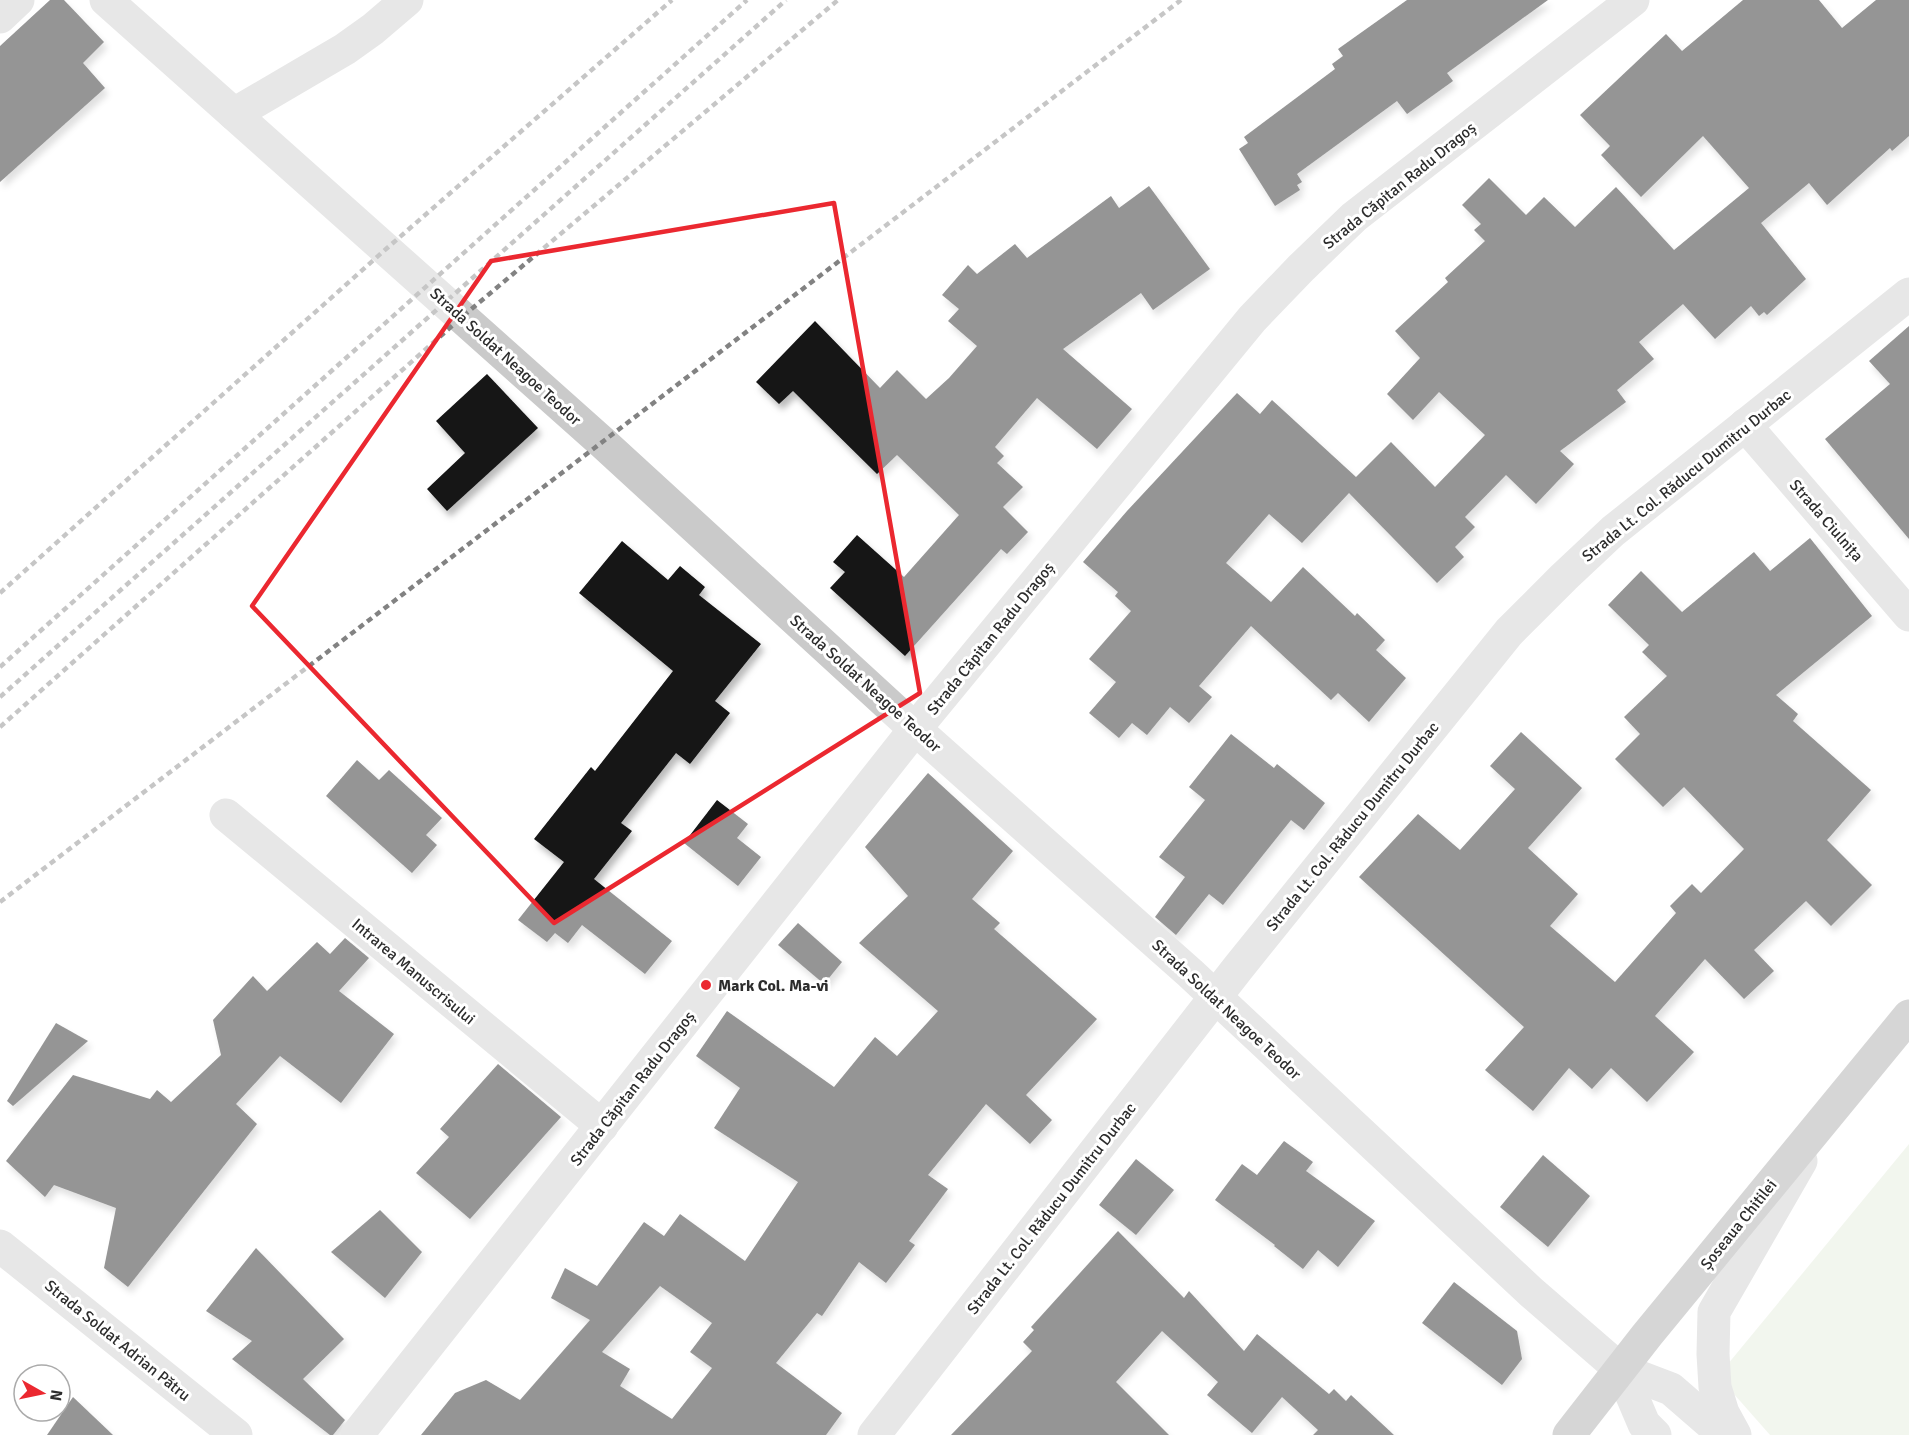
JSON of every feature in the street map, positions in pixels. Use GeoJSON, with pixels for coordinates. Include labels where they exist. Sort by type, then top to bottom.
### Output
{"type":"FeatureCollection","features":[{"type":"Feature","properties":{"kind":"main road","name":"Șoseaua Chitilei"},"geometry":{"type":"LineString","coordinates":[[1569,1435],[1647,1335],[1909,1016]]}},
{"type":"Feature","properties":{"kind":"street"},"geometry":{"type":"LineString","coordinates":[[0,17],[18,0]]}},
{"type":"Feature","properties":{"kind":"street","name":"Strada Soldat Neagoe Teodor"},"geometry":{"type":"LineString","coordinates":[[106,0],[594,435],[915,729],[1215,997],[1531,1292],[1621,1370]]}},
{"type":"Feature","properties":{"kind":"street"},"geometry":{"type":"LineString","coordinates":[[234,114],[345,49],[373,29],[406,0]]}},
{"type":"Feature","properties":{"kind":"street","name":"Strada Căpitan Radu Dragoș"},"geometry":{"type":"LineString","coordinates":[[357,1435],[915,729],[1252,320],[1301,268],[1362,210],[1633,0]]}},
{"type":"Feature","properties":{"kind":"street","name":"Strada Lt. Col. Răducu Dumitru Durbac"},"geometry":{"type":"LineString","coordinates":[[874,1435],[1215,997],[1509,632],[1613,531],[1909,294]]}},
{"type":"Feature","properties":{"kind":"street","name":"Strada Ciulnița"},"geometry":{"type":"LineString","coordinates":[[1745,425],[1909,615]]}},
{"type":"Feature","properties":{"kind":"street","name":"Intrarea Manuscrisului"},"geometry":{"type":"LineString","coordinates":[[225,815],[602,1126]]}},
{"type":"Feature","properties":{"kind":"street"},"geometry":{"type":"LineString","coordinates":[[1735,1435],[1723,1413],[1715,1387],[1714,1312],[1830,1112]]}},
{"type":"Feature","properties":{"kind":"street","name":"Strada Soldat Adrian Pătru"},"geometry":{"type":"LineString","coordinates":[[0,1246],[236,1435]]}},
{"type":"Feature","properties":{"kind":"street"},"geometry":{"type":"LineString","coordinates":[[1621,1370],[1644,1424],[1655,1435]]}},
{"type":"Feature","properties":{"kind":"street"},"geometry":{"type":"LineString","coordinates":[[1621,1370],[1671,1389],[1724,1435]]}},
{"type":"Feature","properties":{"kind":"highlighted area"},"geometry":{"type":"Polygon","coordinates":[[[834,203],[920,693],[554,923],[252,606],[491,261],[834,203]]]}},
{"type":"Feature","properties":{"kind":"green space"},"geometry":{"type":"Polygon","coordinates":[[[1909,1144],[1909,1435],[1770,1435],[1718,1376],[1909,1144]]]}},
{"type":"Feature","properties":{"kind":"building"},"geometry":{"type":"Polygon","coordinates":[[[50,0],[64,0],[104,42],[83,63],[105,88],[0,182],[0,46],[50,0]]]}},
{"type":"Feature","properties":{"kind":"building"},"geometry":{"type":"Polygon","coordinates":[[[1407,0],[1548,0],[1447,73],[1453,81],[1407,114],[1397,101],[1297,174],[1302,182],[1297,185],[1300,190],[1275,206],[1239,149],[1248,143],[1244,137],[1335,69],[1332,64],[1343,56],[1338,49],[1407,0]]]}},
{"type":"Feature","properties":{"kind":"building"},"geometry":{"type":"Polygon","coordinates":[[[1743,0],[1819,0],[1842,28],[1876,0],[1909,0],[1909,136],[1892,151],[1890,148],[1827,205],[1809,183],[1761,223],[1806,279],[1767,315],[1764,312],[1759,316],[1751,306],[1715,339],[1683,304],[1639,342],[1654,359],[1617,390],[1626,402],[1560,451],[1574,464],[1536,504],[1506,475],[1465,517],[1475,527],[1455,547],[1464,557],[1437,583],[1349,493],[1302,543],[1269,514],[1226,563],[1271,602],[1303,567],[1355,616],[1357,613],[1385,640],[1376,650],[1406,678],[1369,722],[1338,693],[1331,700],[1251,626],[1199,686],[1212,697],[1189,723],[1170,707],[1147,735],[1132,723],[1119,738],[1089,713],[1116,682],[1089,659],[1131,611],[1115,596],[1118,592],[1083,562],[1127,511],[1237,393],[1260,414],[1272,400],[1356,477],[1391,442],[1435,487],[1485,435],[1439,392],[1413,420],[1387,394],[1420,358],[1395,331],[1448,282],[1445,278],[1485,241],[1474,230],[1481,224],[1462,205],[1489,178],[1526,215],[1544,197],[1575,227],[1616,187],[1674,250],[1749,188],[1703,136],[1641,197],[1601,155],[1610,146],[1580,115],[1666,34],[1682,51],[1743,0]]]}},
{"type":"Feature","properties":{"kind":"building"},"geometry":{"type":"Polygon","coordinates":[[[1149,186],[1210,269],[1153,310],[1141,293],[1063,349],[1132,409],[1097,449],[1037,398],[995,447],[1004,456],[997,463],[1023,487],[1003,507],[1028,532],[1007,554],[1001,549],[905,656],[830,588],[845,572],[833,562],[857,535],[904,577],[959,515],[897,455],[877,474],[793,391],[779,404],[756,382],[815,321],[880,388],[897,370],[926,399],[949,378],[977,346],[948,321],[959,309],[942,295],[968,265],[977,274],[1015,244],[1027,258],[1111,196],[1119,208],[1149,186]]]}},
{"type":"Feature","properties":{"kind":"building"},"geometry":{"type":"Polygon","coordinates":[[[1909,326],[1909,539],[1825,439],[1890,384],[1869,361],[1909,326]]]}},
{"type":"Feature","properties":{"kind":"building"},"geometry":{"type":"Polygon","coordinates":[[[487,374],[538,428],[447,511],[427,489],[465,453],[436,421],[487,374]]]}},
{"type":"Feature","properties":{"kind":"building"},"geometry":{"type":"Polygon","coordinates":[[[1810,538],[1872,616],[1776,695],[1798,714],[1793,721],[1871,790],[1827,840],[1872,885],[1831,926],[1806,901],[1754,950],[1774,971],[1744,999],[1705,959],[1655,1016],[1694,1052],[1647,1102],[1611,1068],[1592,1089],[1569,1068],[1533,1111],[1485,1070],[1524,1027],[1359,877],[1418,814],[1460,850],[1515,789],[1490,766],[1521,732],[1582,788],[1528,848],[1578,894],[1550,926],[1615,982],[1676,913],[1670,906],[1692,884],[1701,893],[1744,849],[1684,787],[1663,807],[1615,759],[1640,734],[1624,717],[1667,676],[1642,652],[1649,645],[1608,605],[1641,571],[1682,612],[1754,552],[1770,571],[1810,538]]]}},
{"type":"Feature","properties":{"kind":"building"},"geometry":{"type":"Polygon","coordinates":[[[622,541],[668,580],[680,566],[705,587],[699,595],[761,644],[715,701],[730,713],[690,764],[676,753],[621,823],[632,831],[594,879],[672,941],[645,974],[582,925],[568,943],[555,933],[547,942],[518,920],[564,862],[534,839],[591,767],[595,771],[673,671],[579,593],[622,541]]]}},
{"type":"Feature","properties":{"kind":"building"},"geometry":{"type":"Polygon","coordinates":[[[1231,734],[1274,768],[1277,764],[1325,803],[1304,830],[1291,820],[1223,905],[1209,894],[1176,935],[1155,917],[1185,877],[1159,857],[1205,800],[1189,787],[1231,734]]]}},
{"type":"Feature","properties":{"kind":"building"},"geometry":{"type":"Polygon","coordinates":[[[357,760],[379,780],[389,770],[442,818],[426,835],[437,845],[412,873],[326,796],[357,760]]]}},
{"type":"Feature","properties":{"kind":"building"},"geometry":{"type":"Polygon","coordinates":[[[928,773],[1013,851],[972,899],[1000,923],[994,929],[1097,1019],[1026,1095],[1052,1120],[1030,1144],[986,1104],[928,1175],[948,1189],[909,1241],[915,1245],[886,1283],[859,1262],[822,1316],[817,1313],[776,1363],[842,1413],[826,1435],[421,1435],[455,1393],[486,1380],[520,1400],[590,1320],[551,1298],[565,1268],[597,1286],[644,1222],[664,1236],[680,1214],[745,1261],[798,1182],[714,1128],[740,1088],[696,1056],[727,1011],[834,1087],[875,1037],[897,1056],[938,1011],[859,943],[908,896],[865,847],[928,773]],[[660,1286],[602,1352],[630,1369],[620,1386],[672,1419],[712,1368],[690,1352],[712,1323],[660,1286]]]}},
{"type":"Feature","properties":{"kind":"building"},"geometry":{"type":"Polygon","coordinates":[[[717,800],[748,824],[737,838],[761,857],[738,886],[684,843],[717,800]]]}},
{"type":"Feature","properties":{"kind":"building"},"geometry":{"type":"Polygon","coordinates":[[[798,923],[842,962],[824,984],[778,945],[798,923]]]}},
{"type":"Feature","properties":{"kind":"building"},"geometry":{"type":"Polygon","coordinates":[[[345,938],[369,958],[339,991],[394,1034],[341,1103],[280,1056],[236,1104],[257,1124],[128,1287],[104,1268],[116,1208],[54,1185],[45,1197],[6,1161],[73,1075],[150,1099],[157,1090],[171,1102],[221,1055],[213,1020],[253,976],[267,991],[317,942],[330,954],[345,938]]]}},
{"type":"Feature","properties":{"kind":"building"},"geometry":{"type":"Polygon","coordinates":[[[56,1023],[88,1041],[13,1106],[7,1101],[56,1023]]]}},
{"type":"Feature","properties":{"kind":"building"},"geometry":{"type":"Polygon","coordinates":[[[498,1064],[561,1117],[470,1219],[416,1173],[449,1137],[440,1129],[498,1064]]]}},
{"type":"Feature","properties":{"kind":"building"},"geometry":{"type":"Polygon","coordinates":[[[1284,1141],[1313,1162],[1306,1171],[1375,1221],[1338,1267],[1318,1250],[1303,1269],[1215,1200],[1242,1164],[1257,1175],[1284,1141]]]}},
{"type":"Feature","properties":{"kind":"building"},"geometry":{"type":"Polygon","coordinates":[[[1543,1155],[1590,1196],[1548,1247],[1500,1207],[1543,1155]]]}},
{"type":"Feature","properties":{"kind":"building"},"geometry":{"type":"Polygon","coordinates":[[[1136,1159],[1174,1190],[1136,1235],[1099,1205],[1136,1159]]]}},
{"type":"Feature","properties":{"kind":"building"},"geometry":{"type":"Polygon","coordinates":[[[380,1210],[422,1252],[385,1298],[331,1252],[380,1210]]]}},
{"type":"Feature","properties":{"kind":"building"},"geometry":{"type":"Polygon","coordinates":[[[1118,1231],[1184,1298],[1189,1291],[1244,1351],[1257,1334],[1329,1394],[1334,1389],[1346,1401],[1351,1395],[1394,1435],[1313,1435],[1318,1430],[1282,1397],[1252,1433],[1207,1395],[1218,1382],[1162,1331],[1116,1382],[1169,1435],[951,1435],[1032,1351],[1023,1342],[1034,1330],[1031,1327],[1118,1231]]]}},
{"type":"Feature","properties":{"kind":"building"},"geometry":{"type":"Polygon","coordinates":[[[256,1248],[344,1339],[303,1379],[345,1420],[333,1435],[330,1435],[232,1359],[252,1341],[206,1311],[256,1248]]]}},
{"type":"Feature","properties":{"kind":"building"},"geometry":{"type":"Polygon","coordinates":[[[1454,1282],[1517,1331],[1522,1359],[1502,1385],[1422,1323],[1454,1282]]]}},
{"type":"Feature","properties":{"kind":"building"},"geometry":{"type":"Polygon","coordinates":[[[72,1398],[113,1435],[47,1435],[55,1423],[72,1423],[72,1398]]]}},
{"type":"Feature","properties":{"kind":"railway"},"geometry":{"type":"LineString","coordinates":[[0,593],[386,249],[672,0]]}},
{"type":"Feature","properties":{"kind":"railway"},"geometry":{"type":"LineString","coordinates":[[0,667],[747,0]]}},
{"type":"Feature","properties":{"kind":"railway"},"geometry":{"type":"LineString","coordinates":[[0,697],[786,0]]}},
{"type":"Feature","properties":{"kind":"railway"},"geometry":{"type":"LineString","coordinates":[[0,727],[462,317],[838,0]]}},
{"type":"Feature","properties":{"kind":"railway"},"geometry":{"type":"LineString","coordinates":[[0,902],[1181,0]]}},
{"type":"Feature","properties":{"kind":"place","name":"Mark Col. Ma-vi"},"geometry":{"type":"Point","coordinates":[706,985]}}]}
